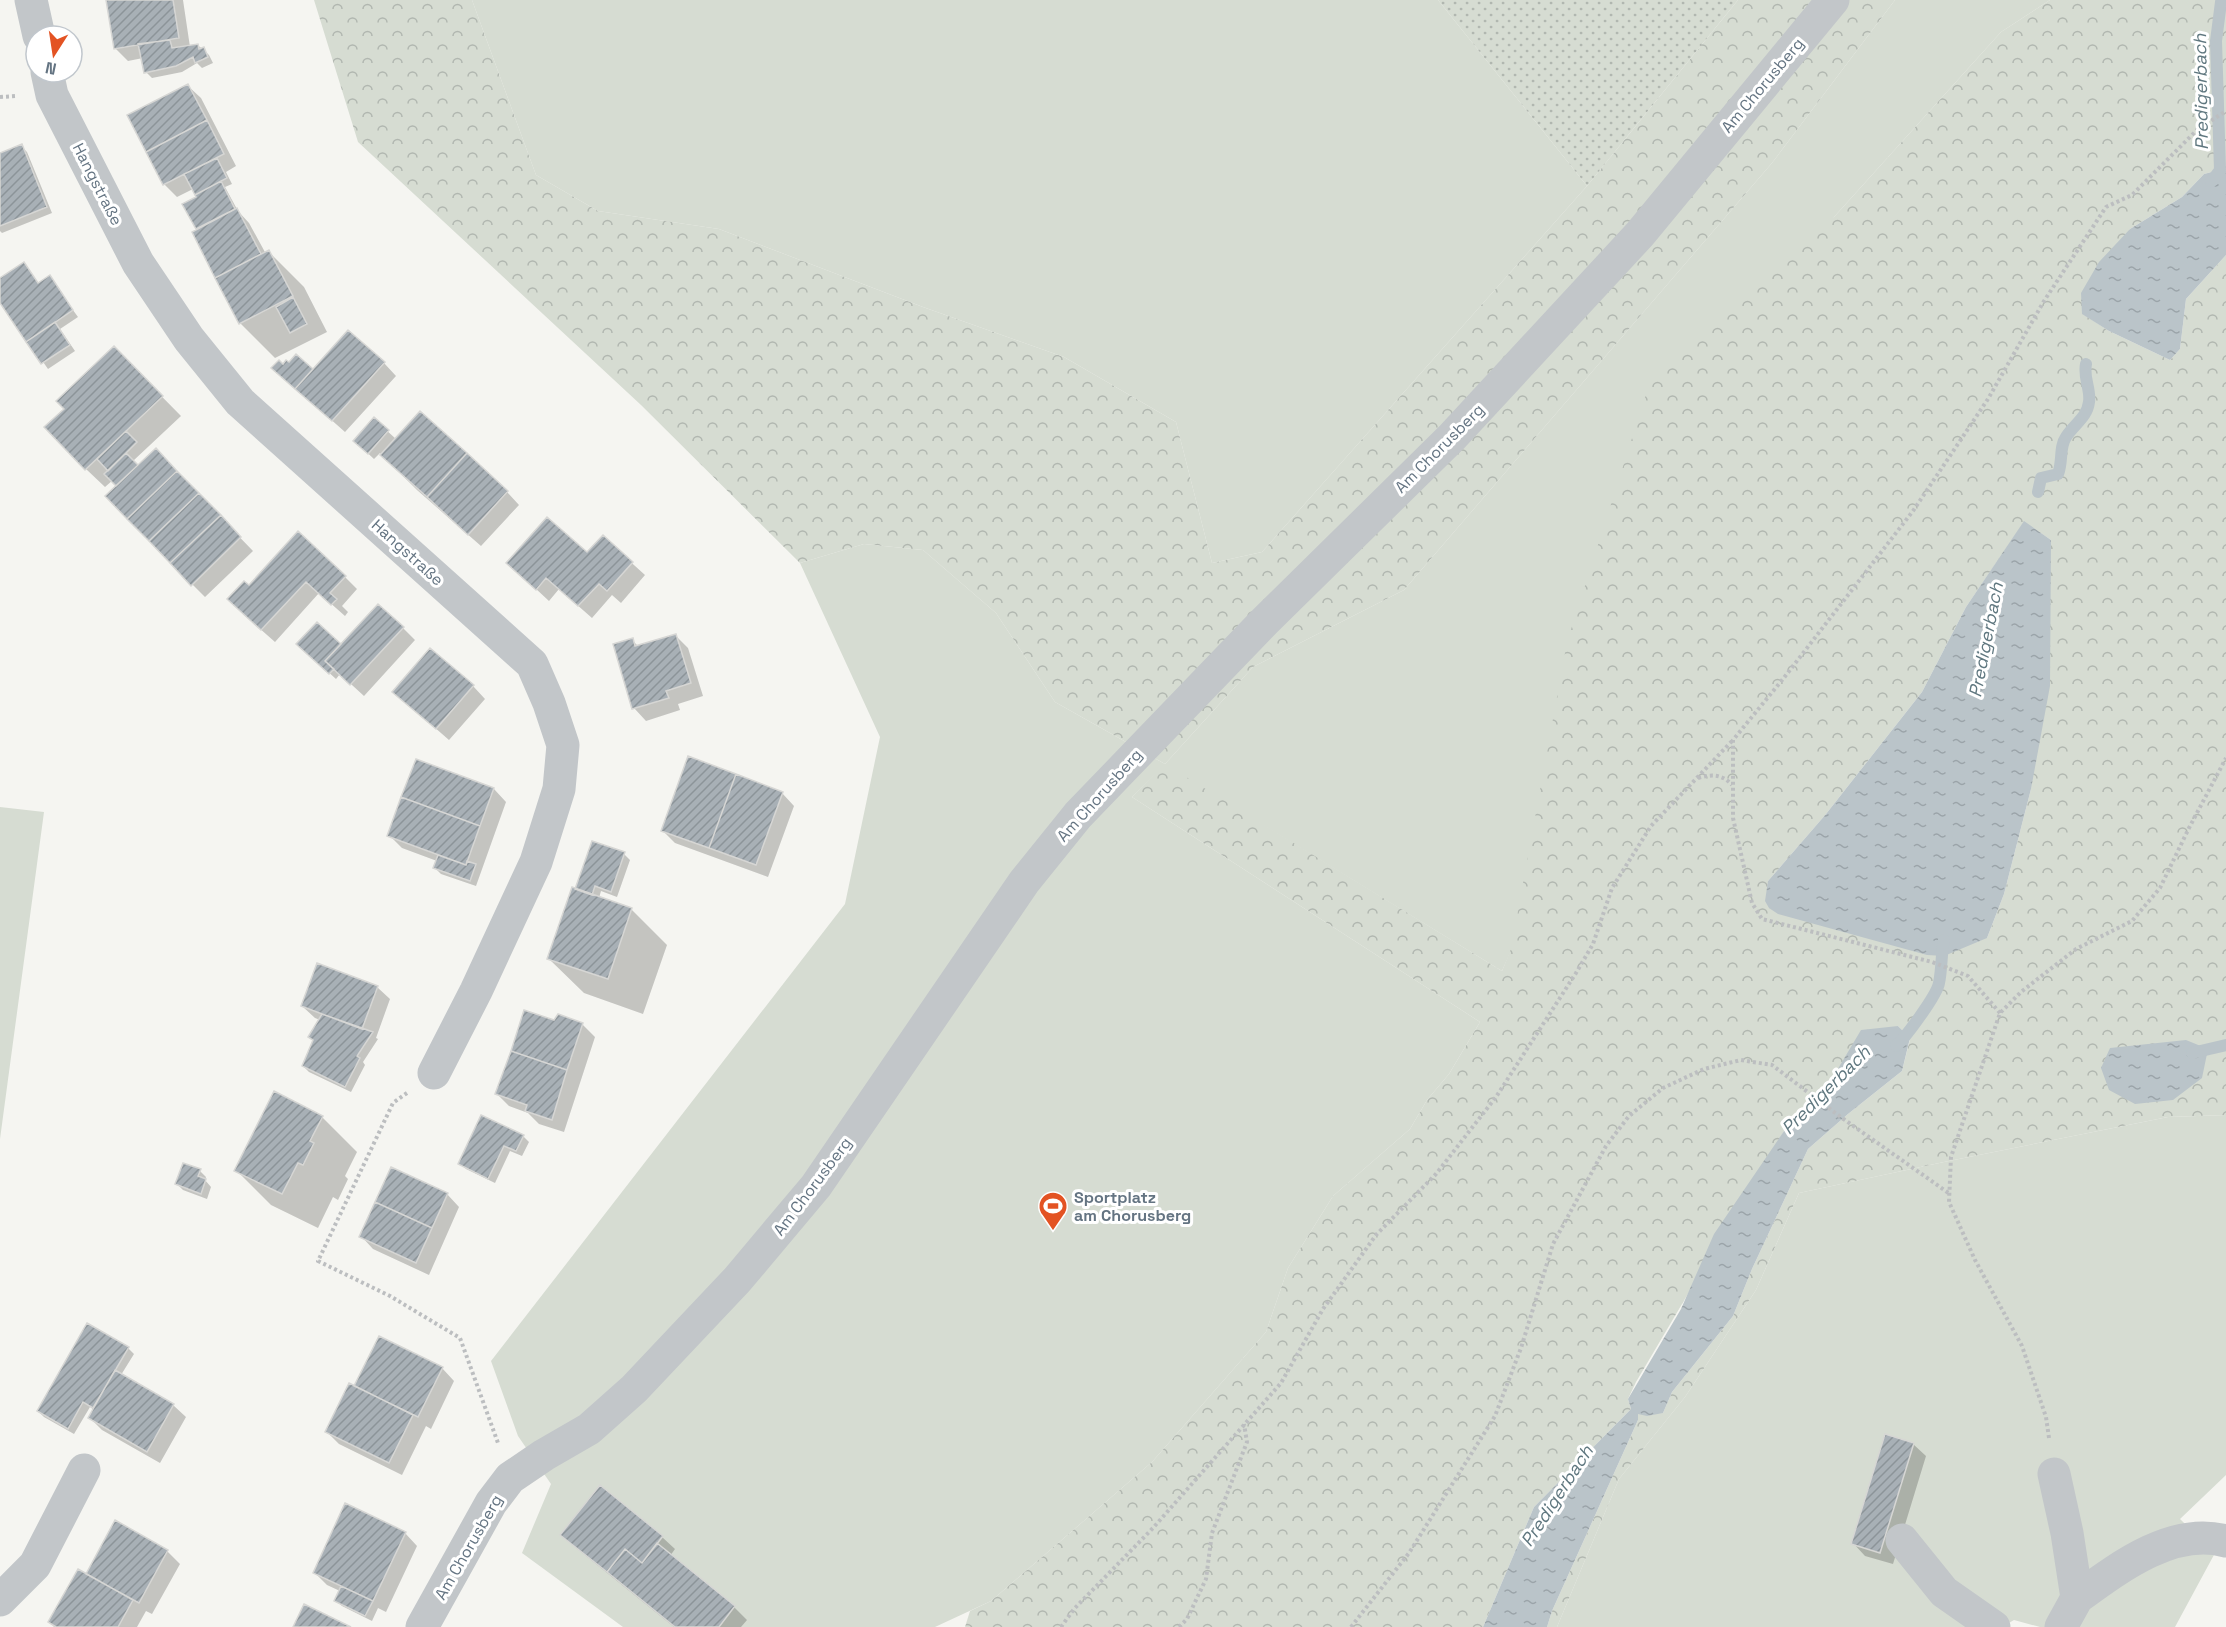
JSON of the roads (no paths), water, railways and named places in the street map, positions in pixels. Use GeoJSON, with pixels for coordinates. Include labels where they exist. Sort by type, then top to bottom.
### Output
{"type":"FeatureCollection","features":[{"type":"Feature","properties":{"kind":"street"},"geometry":{"type":"LineString","coordinates":[[31,0],[36,24]]}},
{"type":"Feature","properties":{"kind":"street","name":"Am Chorusberg"},"geometry":{"type":"LineString","coordinates":[[422,1627],[491,1503],[510,1478],[589,1429],[634,1389],[737,1280],[816,1186],[1024,882],[1078,815],[1264,622],[1468,420],[1640,234],[1833,0]]}},
{"type":"Feature","properties":{"kind":"street","name":"Hangstraße"},"geometry":{"type":"LineString","coordinates":[[50,84],[52,94],[138,263],[189,339],[240,402],[532,664],[549,703],[563,745],[560,789],[536,862],[476,991],[434,1073]]}},
{"type":"Feature","properties":{"kind":"street"},"geometry":{"type":"LineString","coordinates":[[0,1600],[35,1565],[84,1470]]}},
{"type":"Feature","properties":{"kind":"street"},"geometry":{"type":"LineString","coordinates":[[2054,1474],[2078,1598]]}},
{"type":"Feature","properties":{"kind":"street"},"geometry":{"type":"LineString","coordinates":[[2061,1627],[2078,1598],[2141,1554],[2175,1543],[2211,1536],[2226,1540]]}},
{"type":"Feature","properties":{"kind":"street"},"geometry":{"type":"LineString","coordinates":[[1902,1540],[1944,1592],[1994,1627]]}},
{"type":"Feature","properties":{"kind":"water"},"geometry":{"type":"Polygon","coordinates":[[[2223,169],[2226,171],[2226,255],[2186,299],[2180,349],[2170,360],[2109,331],[2082,314],[2081,293],[2099,262],[2130,229],[2182,197],[2204,174],[2223,169]]]}},
{"type":"Feature","properties":{"kind":"water"},"geometry":{"type":"Polygon","coordinates":[[[2024,521],[2051,540],[2050,686],[2031,789],[2004,894],[1987,938],[1944,956],[1927,955],[1778,914],[1769,908],[1765,901],[1768,881],[1826,814],[1922,692],[1966,607],[2024,521]]]}},
{"type":"Feature","properties":{"kind":"water"},"geometry":{"type":"Polygon","coordinates":[[[1898,1026],[1910,1038],[1902,1071],[1808,1149],[1752,1269],[1733,1316],[1672,1392],[1663,1413],[1647,1416],[1638,1414],[1638,1420],[1552,1611],[1547,1627],[1483,1627],[1534,1507],[1631,1409],[1628,1399],[1681,1309],[1714,1234],[1784,1131],[1815,1105],[1861,1030],[1898,1026]]]}},
{"type":"Feature","properties":{"kind":"water"},"geometry":{"type":"Polygon","coordinates":[[[2186,1040],[2208,1049],[2202,1078],[2173,1100],[2135,1104],[2109,1090],[2101,1068],[2110,1048],[2186,1040]]]}},
{"type":"Feature","properties":{"kind":"waterway","name":"Predigerbach"},"geometry":{"type":"LineString","coordinates":[[2211,182],[2220,170],[2216,41],[2221,2],[2225,0]]}},
{"type":"Feature","properties":{"kind":"waterway","name":"Predigerbach"},"geometry":{"type":"LineString","coordinates":[[2038,492],[2041,478],[2058,474],[2064,441],[2088,408],[2086,364]]}},
{"type":"Feature","properties":{"kind":"waterway","name":"Predigerbach"},"geometry":{"type":"LineString","coordinates":[[1896,1046],[1920,1016],[1937,989],[1944,940]]}},
{"type":"Feature","properties":{"kind":"waterway"},"geometry":{"type":"LineString","coordinates":[[2192,1053],[2226,1045]]}},
{"type":"Feature","properties":{"kind":"place","name":"Sportplatz am Chorusberg"},"geometry":{"type":"Point","coordinates":[1053,1232]}}]}
